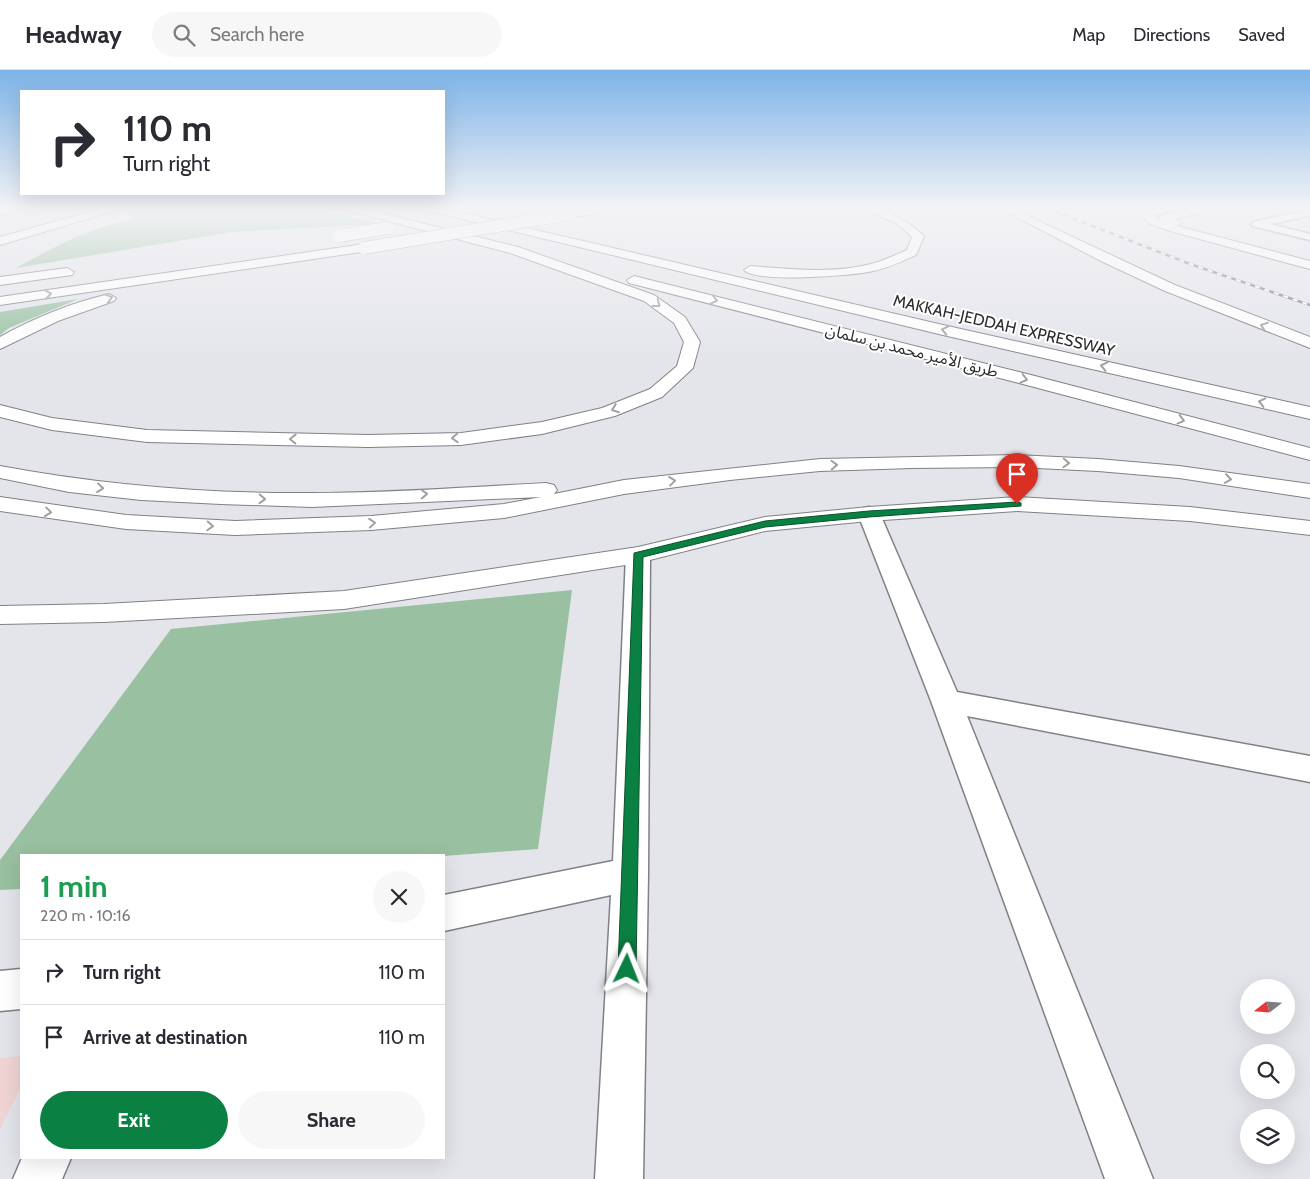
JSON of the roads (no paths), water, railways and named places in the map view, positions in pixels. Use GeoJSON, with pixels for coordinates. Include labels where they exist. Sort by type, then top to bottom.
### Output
{"type":"FeatureCollection","features":[{"type":"Feature","properties":{"kind":"main road"},"geometry":{"type":"LineString","coordinates":[[0,301],[266,261]]}},
{"type":"Feature","properties":{"kind":"main road"},"geometry":{"type":"LineString","coordinates":[[0,344],[18,333],[81,306],[163,282],[266,261]]}},
{"type":"Feature","properties":{"kind":"main road"},"geometry":{"type":"LineString","coordinates":[[0,411],[52,424],[147,436],[368,441],[461,438],[542,428],[608,412],[656,393],[685,368],[692,342],[680,320],[649,298],[544,261]]}},
{"type":"Feature","properties":{"kind":"main road","name":"طريق الأمير محمد بن سلمان"},"geometry":{"type":"LineString","coordinates":[[557,261],[1025,379],[1310,454]]}},
{"type":"Feature","properties":{"kind":"main road","name":"MAKKAH-JEDDAH EXPRESSWAY"},"geometry":{"type":"LineString","coordinates":[[653,261],[943,330],[1310,413]]}},
{"type":"Feature","properties":{"kind":"main road"},"geometry":{"type":"LineString","coordinates":[[687,261],[721,267],[793,273],[849,271],[886,264],[893,261]]}},
{"type":"Feature","properties":{"kind":"main road"},"geometry":{"type":"LineString","coordinates":[[1111,261],[1170,288],[1310,343]]}},
{"type":"Feature","properties":{"kind":"main road"},"geometry":{"type":"LineString","coordinates":[[1121,261],[1170,288]]}},
{"type":"Feature","properties":{"kind":"main road"},"geometry":{"type":"LineString","coordinates":[[1294,261],[1310,265]]}},
{"type":"Feature","properties":{"kind":"main road"},"geometry":{"type":"LineString","coordinates":[[0,281],[78,271]]}},
{"type":"Feature","properties":{"kind":"main road"},"geometry":{"type":"LineString","coordinates":[[0,472],[69,485],[141,493],[312,500],[418,494],[624,487],[820,465],[1016,461],[1098,464],[1179,472],[1310,491]]}},
{"type":"Feature","properties":{"kind":"main road"},"geometry":{"type":"LineString","coordinates":[[0,504],[21,509],[126,522],[235,528],[371,523],[504,512],[624,487]]}},
{"type":"Feature","properties":{"kind":"main road"},"geometry":{"type":"LineString","coordinates":[[0,615],[104,613],[344,600],[638,555],[765,524],[869,514],[1017,504],[1190,514],[1310,528]]}},
{"type":"Feature","properties":{"kind":"street"},"geometry":{"type":"LineString","coordinates":[[869,514],[946,701],[1128,1179]]}},
{"type":"Feature","properties":{"kind":"street"},"geometry":{"type":"LineString","coordinates":[[619,1179],[630,874],[638,555]]}},
{"type":"Feature","properties":{"kind":"street"},"geometry":{"type":"LineString","coordinates":[[946,701],[1310,769]]}},
{"type":"Feature","properties":{"kind":"street"},"geometry":{"type":"LineString","coordinates":[[445,913],[630,874]]}},
{"type":"Feature","properties":{"kind":"street"},"geometry":{"type":"LineString","coordinates":[[0,991],[20,989]]}},
{"type":"Feature","properties":{"kind":"street"},"geometry":{"type":"LineString","coordinates":[[38,1179],[47,1159]]}},
{"type":"Feature","properties":{"kind":"railway"},"geometry":{"type":"LineString","coordinates":[[1182,261],[1310,305]]}}]}
